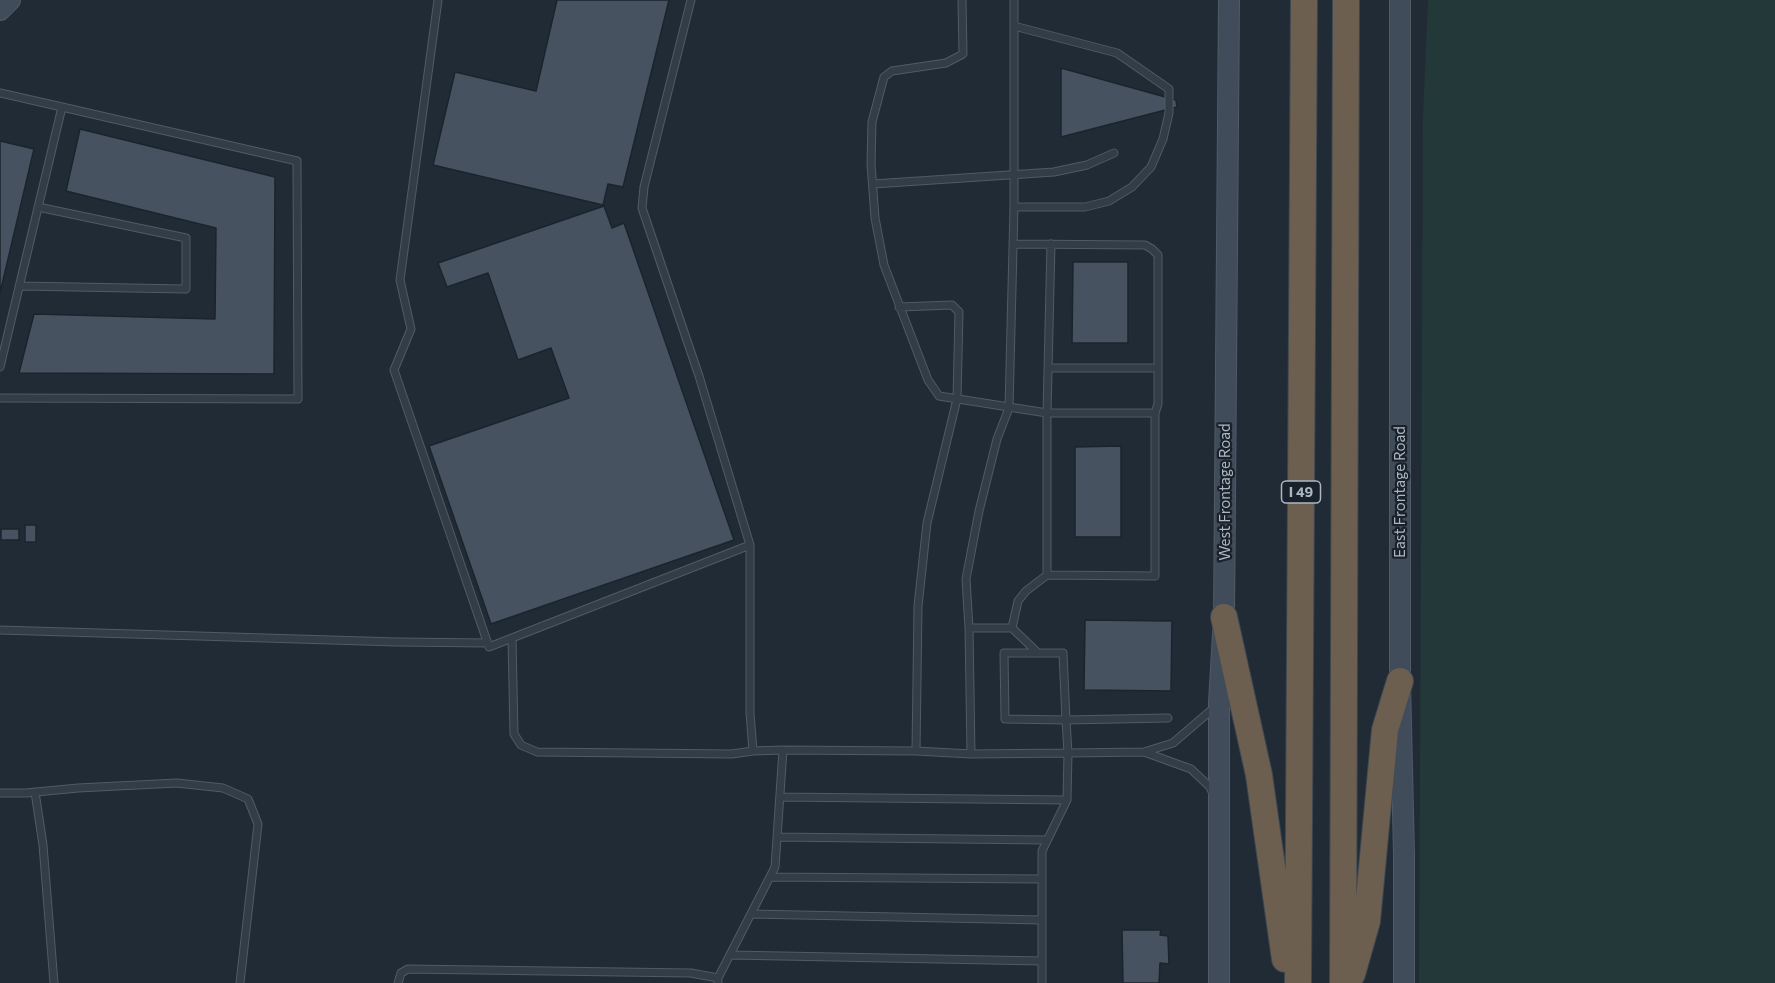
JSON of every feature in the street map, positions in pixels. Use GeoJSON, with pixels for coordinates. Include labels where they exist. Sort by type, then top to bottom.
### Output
{"type":"FeatureCollection","features":[{"type":"Feature","properties":{"kind":"highway","name":"I 49"},"geometry":{"type":"LineString","coordinates":[[1298,983],[1304,0]]}},
{"type":"Feature","properties":{"kind":"highway"},"geometry":{"type":"LineString","coordinates":[[1343,983],[1346,0]]}},
{"type":"Feature","properties":{"kind":"highway"},"geometry":{"type":"LineString","coordinates":[[1224,617],[1259,775],[1289,983]]}},
{"type":"Feature","properties":{"kind":"highway"},"geometry":{"type":"LineString","coordinates":[[1350,983],[1367,921],[1385,730],[1400,681]]}},
{"type":"Feature","properties":{"kind":"street"},"geometry":{"type":"LineString","coordinates":[[0,10],[9,0]]}},
{"type":"Feature","properties":{"kind":"street","name":"West Frontage Road"},"geometry":{"type":"LineString","coordinates":[[1219,983],[1219,703],[1224,617],[1229,0]]}},
{"type":"Feature","properties":{"kind":"street","name":"East Frontage Road"},"geometry":{"type":"LineString","coordinates":[[1400,0],[1400,681],[1404,983]]}},
{"type":"Feature","properties":{"kind":"lane"},"geometry":{"type":"LineString","coordinates":[[438,0],[400,280],[411,329],[394,370],[489,647],[750,545]]}},
{"type":"Feature","properties":{"kind":"lane"},"geometry":{"type":"LineString","coordinates":[[691,0],[644,186],[642,208],[699,376],[750,545],[750,713],[753,751]]}},
{"type":"Feature","properties":{"kind":"lane"},"geometry":{"type":"LineString","coordinates":[[962,0],[963,54],[946,63],[892,71],[884,77],[872,122],[875,219],[884,266],[928,380],[939,396],[1009,408],[1047,413],[1155,413]]}},
{"type":"Feature","properties":{"kind":"lane"},"geometry":{"type":"LineString","coordinates":[[971,754],[966,579],[979,511],[997,439],[1009,408],[1014,207],[1014,0]]}},
{"type":"Feature","properties":{"kind":"lane"},"geometry":{"type":"LineString","coordinates":[[1014,26],[1117,53],[1169,89],[1169,113],[1163,139],[1151,167],[1132,187],[1109,201],[1085,207],[1014,207]]}},
{"type":"Feature","properties":{"kind":"lane"},"geometry":{"type":"LineString","coordinates":[[0,93],[297,161],[298,399],[0,398]]}},
{"type":"Feature","properties":{"kind":"lane"},"geometry":{"type":"LineString","coordinates":[[0,368],[62,107]]}},
{"type":"Feature","properties":{"kind":"lane"},"geometry":{"type":"LineString","coordinates":[[873,184],[1054,172],[1087,165],[1114,153]]}},
{"type":"Feature","properties":{"kind":"lane"},"geometry":{"type":"LineString","coordinates":[[19,286],[186,289],[186,238],[38,207]]}},
{"type":"Feature","properties":{"kind":"lane"},"geometry":{"type":"LineString","coordinates":[[1012,628],[1018,602],[1026,591],[1047,575],[1155,576],[1155,413],[1158,404],[1158,255],[1145,245],[1013,244]]}},
{"type":"Feature","properties":{"kind":"lane"},"geometry":{"type":"LineString","coordinates":[[1047,575],[1047,413],[1051,244]]}},
{"type":"Feature","properties":{"kind":"lane"},"geometry":{"type":"LineString","coordinates":[[899,308],[952,305],[959,312],[957,399],[927,523],[918,606],[916,751]]}},
{"type":"Feature","properties":{"kind":"lane"},"geometry":{"type":"LineString","coordinates":[[1049,368],[1158,368]]}},
{"type":"Feature","properties":{"kind":"lane"},"geometry":{"type":"LineString","coordinates":[[969,628],[1012,628],[1038,653]]}},
{"type":"Feature","properties":{"kind":"lane"},"geometry":{"type":"LineString","coordinates":[[0,630],[488,643]]}},
{"type":"Feature","properties":{"kind":"lane"},"geometry":{"type":"LineString","coordinates":[[512,638],[514,734],[521,745],[537,752],[732,754],[783,750],[916,751],[971,754],[1144,752],[1173,743],[1219,703]]}},
{"type":"Feature","properties":{"kind":"lane"},"geometry":{"type":"LineString","coordinates":[[1042,983],[1042,850],[1067,800],[1068,753],[1066,720],[1064,653],[1004,653],[1005,719],[1066,720],[1168,718]]}},
{"type":"Feature","properties":{"kind":"lane"},"geometry":{"type":"LineString","coordinates":[[398,983],[401,973],[408,969],[691,973],[718,981],[775,867],[783,750]]}},
{"type":"Feature","properties":{"kind":"lane"},"geometry":{"type":"LineString","coordinates":[[1144,752],[1191,769],[1210,787],[1220,812]]}},
{"type":"Feature","properties":{"kind":"lane"},"geometry":{"type":"LineString","coordinates":[[0,793],[177,783],[223,788],[248,799],[258,824],[240,983]]}},
{"type":"Feature","properties":{"kind":"lane"},"geometry":{"type":"LineString","coordinates":[[35,792],[43,845],[54,983]]}},
{"type":"Feature","properties":{"kind":"lane"},"geometry":{"type":"LineString","coordinates":[[780,796],[1067,800]]}},
{"type":"Feature","properties":{"kind":"lane"},"geometry":{"type":"LineString","coordinates":[[777,837],[1046,840]]}},
{"type":"Feature","properties":{"kind":"lane"},"geometry":{"type":"LineString","coordinates":[[770,877],[1042,879]]}},
{"type":"Feature","properties":{"kind":"lane"},"geometry":{"type":"LineString","coordinates":[[751,914],[1042,920]]}},
{"type":"Feature","properties":{"kind":"lane"},"geometry":{"type":"LineString","coordinates":[[730,955],[1042,961]]}},
{"type":"Feature","properties":{"kind":"green space"},"geometry":{"type":"Polygon","coordinates":[[[1428,0],[1775,0],[1775,983],[1419,983],[1423,117],[1428,0]]]}},
{"type":"Feature","properties":{"kind":"building"},"geometry":{"type":"Polygon","coordinates":[[[557,0],[669,0],[623,187],[608,184],[603,205],[433,165],[455,72],[536,91],[557,0]]]}},
{"type":"Feature","properties":{"kind":"building"},"geometry":{"type":"Polygon","coordinates":[[[1061,68],[1176,100],[1177,107],[1061,137],[1061,68]]]}},
{"type":"Feature","properties":{"kind":"building"},"geometry":{"type":"Polygon","coordinates":[[[80,129],[275,177],[274,374],[19,373],[34,314],[215,319],[216,228],[66,191],[80,129]]]}},
{"type":"Feature","properties":{"kind":"building"},"geometry":{"type":"Polygon","coordinates":[[[0,141],[34,149],[0,293],[0,141]]]}},
{"type":"Feature","properties":{"kind":"building"},"geometry":{"type":"Polygon","coordinates":[[[604,206],[612,228],[624,223],[734,540],[491,624],[429,446],[569,398],[551,348],[518,360],[488,273],[447,287],[438,263],[604,206]]]}},
{"type":"Feature","properties":{"kind":"building"},"geometry":{"type":"Polygon","coordinates":[[[1073,262],[1128,262],[1128,343],[1072,343],[1073,262]]]}},
{"type":"Feature","properties":{"kind":"building"},"geometry":{"type":"Polygon","coordinates":[[[1121,446],[1121,537],[1075,537],[1075,447],[1121,446]]]}},
{"type":"Feature","properties":{"kind":"building"},"geometry":{"type":"Polygon","coordinates":[[[25,525],[36,525],[36,542],[25,542],[25,525]]]}},
{"type":"Feature","properties":{"kind":"building"},"geometry":{"type":"Polygon","coordinates":[[[1,529],[19,529],[19,540],[1,540],[1,529]]]}},
{"type":"Feature","properties":{"kind":"building"},"geometry":{"type":"Polygon","coordinates":[[[1085,620],[1172,621],[1171,691],[1084,690],[1085,620]]]}},
{"type":"Feature","properties":{"kind":"building"},"geometry":{"type":"Polygon","coordinates":[[[1122,930],[1161,930],[1160,935],[1168,936],[1169,964],[1160,963],[1159,983],[1123,983],[1122,930]]]}}]}
